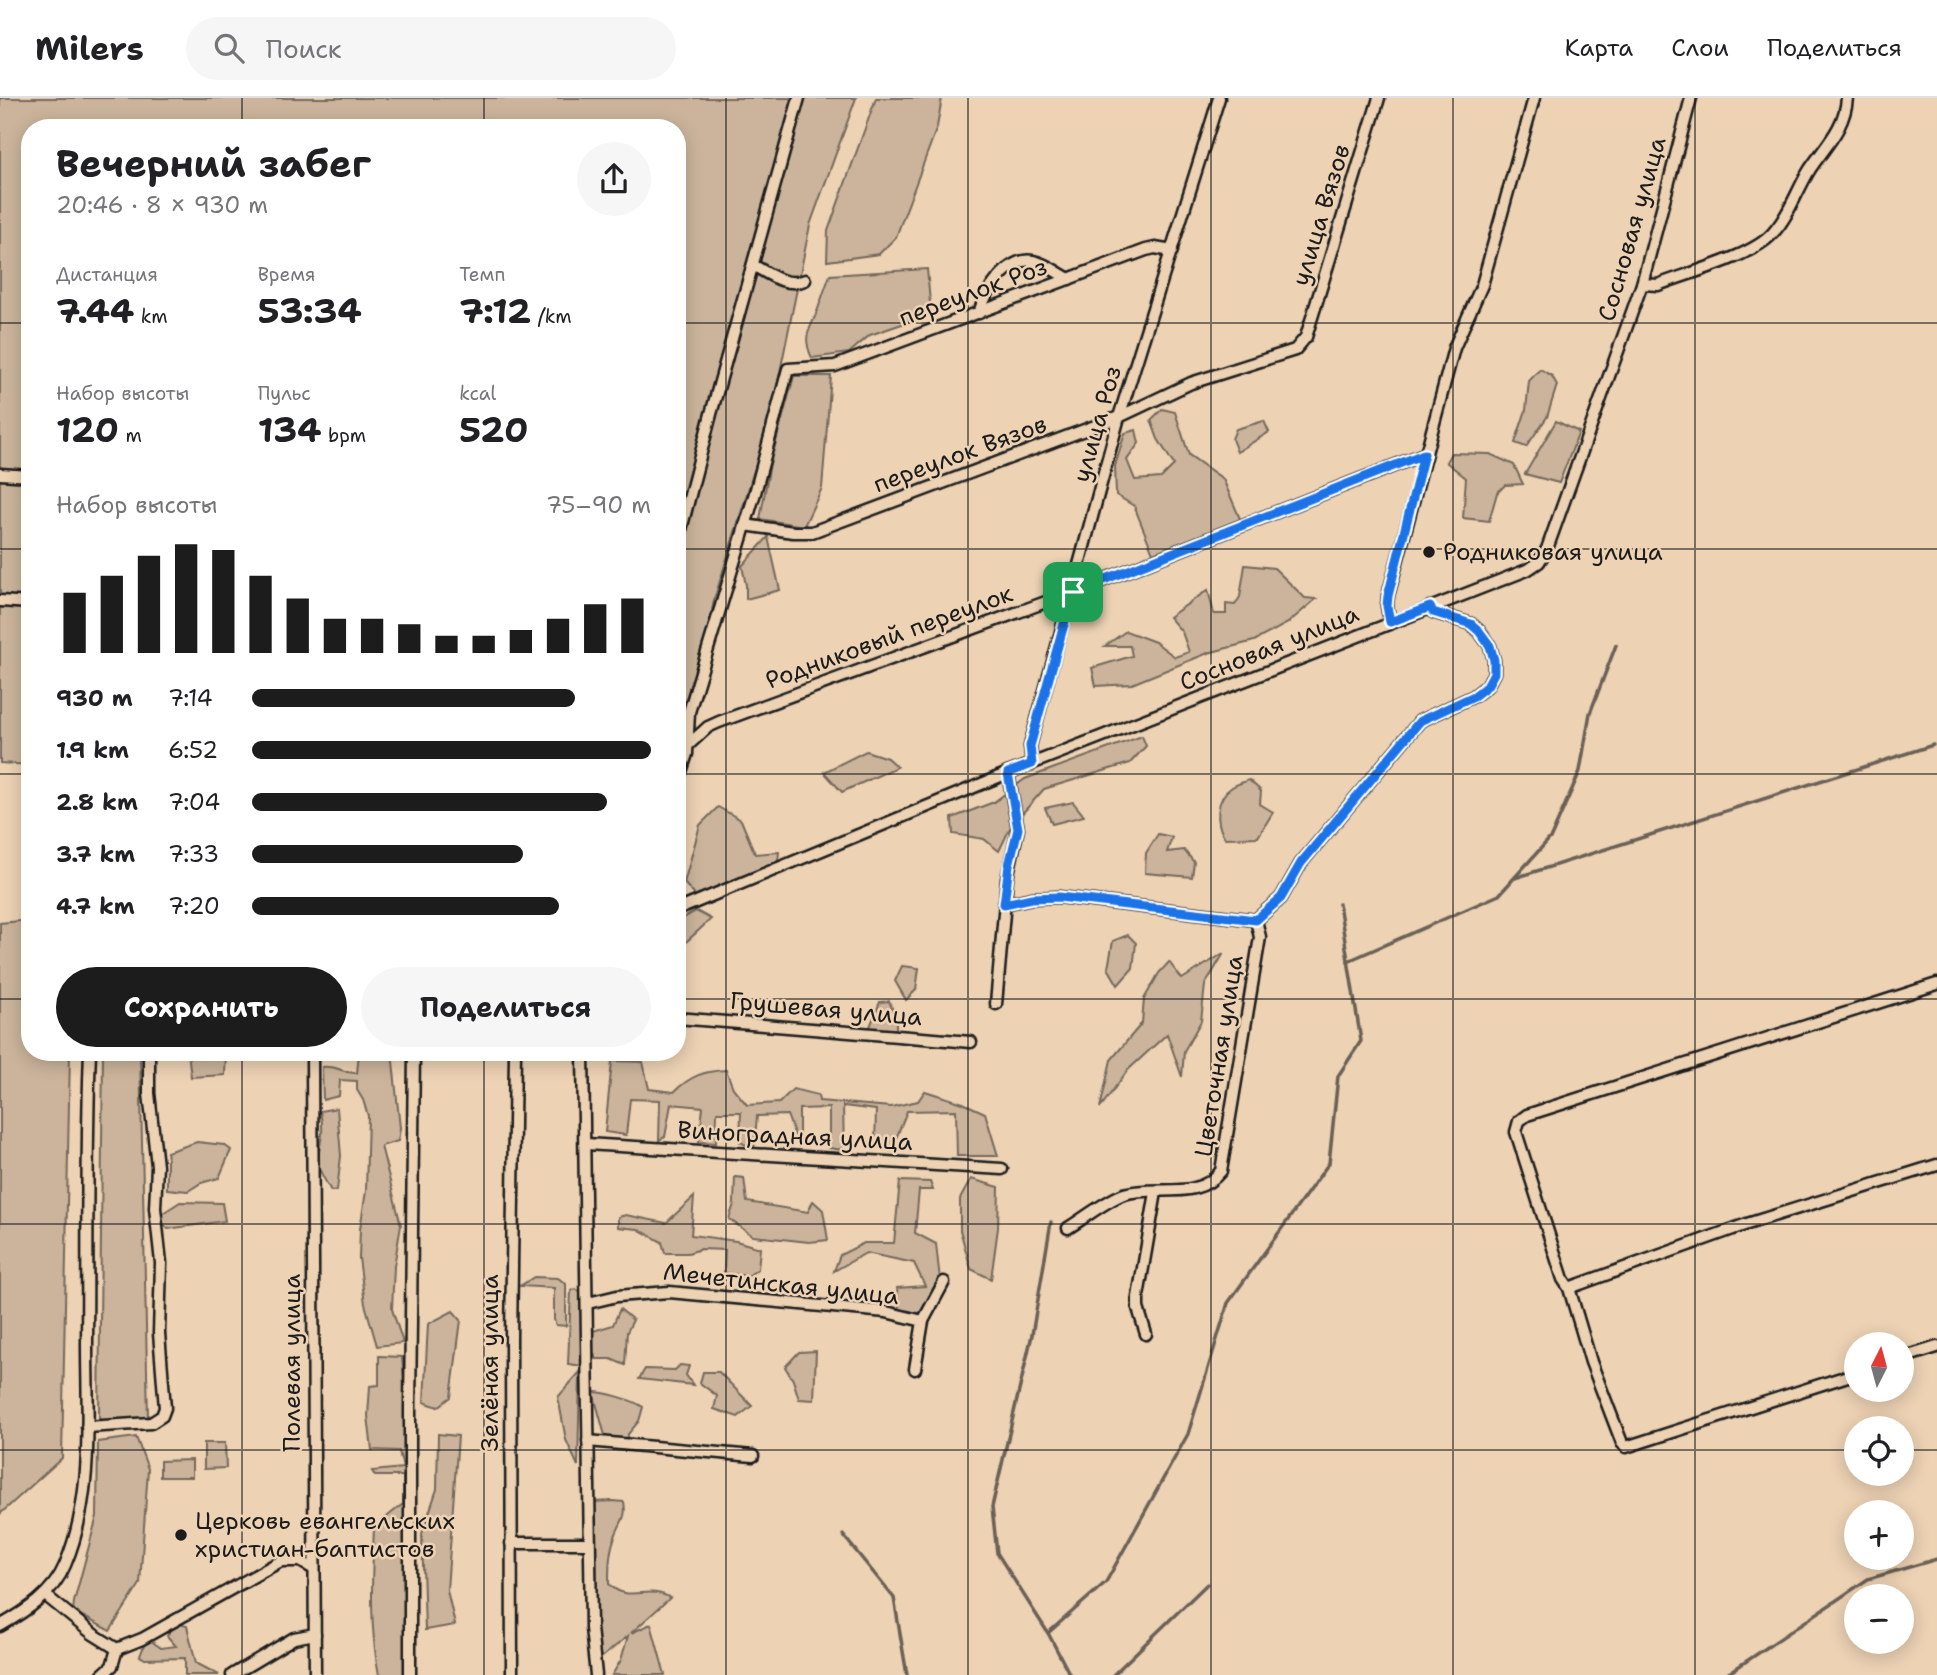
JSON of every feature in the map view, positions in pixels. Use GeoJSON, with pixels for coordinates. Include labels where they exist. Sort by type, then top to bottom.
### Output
{"type":"FeatureCollection","features":[{"type":"Feature","properties":{"kind":"street"},"geometry":{"type":"LineString","coordinates":[[686,501],[799,98]]}},
{"type":"Feature","properties":{"kind":"street","name":"улица Роз"},"geometry":{"type":"LineString","coordinates":[[1032,764],[1030,746],[1119,417],[1219,98]]}},
{"type":"Feature","properties":{"kind":"street","name":"улица Вязов"},"geometry":{"type":"LineString","coordinates":[[1302,344],[1379,98]]}},
{"type":"Feature","properties":{"kind":"street"},"geometry":{"type":"LineString","coordinates":[[1390,622],[1388,596],[1424,454],[1457,339],[1482,285],[1534,98]]}},
{"type":"Feature","properties":{"kind":"street","name":"Сосновая улица"},"geometry":{"type":"LineString","coordinates":[[686,906],[1008,773],[1539,562],[1548,549],[1642,284],[1691,98]]}},
{"type":"Feature","properties":{"kind":"street"},"geometry":{"type":"LineString","coordinates":[[1642,284],[1658,285],[1754,248],[1771,236],[1810,169],[1843,122],[1847,98]]}},
{"type":"Feature","properties":{"kind":"street","name":"переулок Роз"},"geometry":{"type":"LineString","coordinates":[[745,525],[788,369],[835,366],[1146,250],[1155,248],[1172,251]]}},
{"type":"Feature","properties":{"kind":"street"},"geometry":{"type":"LineString","coordinates":[[979,313],[988,293],[1013,265],[1034,261],[1069,279]]}},
{"type":"Feature","properties":{"kind":"street"},"geometry":{"type":"LineString","coordinates":[[753,265],[790,283],[806,280]]}},
{"type":"Feature","properties":{"kind":"street","name":"переулок Вязов"},"geometry":{"type":"LineString","coordinates":[[745,525],[812,532],[1119,417],[1191,383],[1283,355],[1302,344]]}},
{"type":"Feature","properties":{"kind":"street","name":"Родниковый переулок"},"geometry":{"type":"LineString","coordinates":[[687,746],[708,727],[719,722],[1073,592],[1424,454]]}},
{"type":"Feature","properties":{"kind":"street"},"geometry":{"type":"LineString","coordinates":[[0,474],[21,475]]}},
{"type":"Feature","properties":{"kind":"street"},"geometry":{"type":"LineString","coordinates":[[686,750],[689,712],[745,525]]}},
{"type":"Feature","properties":{"kind":"street"},"geometry":{"type":"LineString","coordinates":[[0,601],[21,602]]}},
{"type":"Feature","properties":{"kind":"street"},"geometry":{"type":"LineString","coordinates":[[1004,904],[1032,898],[1059,897],[1256,920],[1281,898],[1301,863],[1420,721],[1474,696],[1487,686],[1494,673],[1490,646],[1471,624],[1433,612],[1430,607]]}},
{"type":"Feature","properties":{"kind":"street"},"geometry":{"type":"LineString","coordinates":[[996,1004],[1004,904],[1009,865],[1018,829],[1008,773]]}},
{"type":"Feature","properties":{"kind":"street","name":"Цветочная улица"},"geometry":{"type":"LineString","coordinates":[[1068,1228],[1126,1194],[1195,1188],[1215,1179],[1221,1171],[1260,937],[1256,920]]}},
{"type":"Feature","properties":{"kind":"street"},"geometry":{"type":"LineString","coordinates":[[1844,1377],[1626,1447],[1622,1443],[1591,1362],[1569,1288],[1563,1279],[1517,1132],[1518,1121],[1527,1115],[1937,984]]}},
{"type":"Feature","properties":{"kind":"street","name":"Грушевая улица"},"geometry":{"type":"LineString","coordinates":[[686,1019],[971,1042]]}},
{"type":"Feature","properties":{"kind":"street"},"geometry":{"type":"LineString","coordinates":[[0,1626],[44,1595],[64,1568],[77,1530],[85,1478],[87,1427],[90,1061]]}},
{"type":"Feature","properties":{"kind":"street"},"geometry":{"type":"LineString","coordinates":[[87,1427],[151,1423],[162,1416],[165,1408],[159,1333],[161,1264],[155,1208],[158,1166],[149,1093],[149,1061]]}},
{"type":"Feature","properties":{"kind":"street","name":"Полевая улица"},"geometry":{"type":"LineString","coordinates":[[312,1061],[315,1675]]}},
{"type":"Feature","properties":{"kind":"street"},"geometry":{"type":"LineString","coordinates":[[410,1675],[414,1061]]}},
{"type":"Feature","properties":{"kind":"street","name":"Зелёная улица"},"geometry":{"type":"LineString","coordinates":[[512,1675],[511,1339],[515,1061]]}},
{"type":"Feature","properties":{"kind":"street"},"geometry":{"type":"LineString","coordinates":[[583,1061],[590,1628],[596,1675]]}},
{"type":"Feature","properties":{"kind":"street","name":"Виноградная улица"},"geometry":{"type":"LineString","coordinates":[[586,1144],[1002,1169]]}},
{"type":"Feature","properties":{"kind":"street"},"geometry":{"type":"LineString","coordinates":[[1569,1288],[1747,1224],[1937,1165]]}},
{"type":"Feature","properties":{"kind":"street"},"geometry":{"type":"LineString","coordinates":[[1146,1334],[1138,1308],[1138,1297],[1156,1192]]}},
{"type":"Feature","properties":{"kind":"street"},"geometry":{"type":"LineString","coordinates":[[923,1321],[944,1282]]}},
{"type":"Feature","properties":{"kind":"street","name":"Мечетинская улица"},"geometry":{"type":"LineString","coordinates":[[588,1303],[627,1295],[669,1292],[886,1312],[923,1321],[915,1369]]}},
{"type":"Feature","properties":{"kind":"street"},"geometry":{"type":"LineString","coordinates":[[1914,1354],[1937,1347]]}},
{"type":"Feature","properties":{"kind":"street"},"geometry":{"type":"LineString","coordinates":[[588,1441],[753,1456]]}},
{"type":"Feature","properties":{"kind":"street"},"geometry":{"type":"LineString","coordinates":[[511,1542],[589,1543]]}},
{"type":"Feature","properties":{"kind":"street"},"geometry":{"type":"LineString","coordinates":[[117,1649],[142,1639],[281,1561],[300,1561],[314,1569]]}},
{"type":"Feature","properties":{"kind":"street"},"geometry":{"type":"LineString","coordinates":[[44,1595],[93,1634],[117,1649]]}},
{"type":"Feature","properties":{"kind":"street"},"geometry":{"type":"LineString","coordinates":[[232,1675],[294,1638],[315,1634]]}},
{"type":"Feature","properties":{"kind":"street"},"geometry":{"type":"LineString","coordinates":[[102,1675],[112,1666],[117,1649]]}},
{"type":"Feature","properties":{"kind":"shaded area"},"geometry":{"type":"Polygon","coordinates":[[[0,98],[856,98],[810,225],[771,416],[714,600],[686,746],[686,119],[21,119],[21,764],[0,763],[0,98]]]}},
{"type":"Feature","properties":{"kind":"shaded area"},"geometry":{"type":"Polygon","coordinates":[[[876,98],[942,98],[937,127],[896,237],[879,254],[827,261],[828,231],[876,98]]]}},
{"type":"Feature","properties":{"kind":"shaded area"},"geometry":{"type":"Polygon","coordinates":[[[927,269],[931,314],[870,335],[849,353],[812,358],[807,343],[808,332],[830,275],[927,269]]]}},
{"type":"Feature","properties":{"kind":"shaded area"},"geometry":{"type":"Polygon","coordinates":[[[1540,369],[1552,376],[1557,385],[1547,417],[1526,447],[1515,443],[1526,410],[1529,381],[1540,369]]]}},
{"type":"Feature","properties":{"kind":"shaded area"},"geometry":{"type":"Polygon","coordinates":[[[794,376],[831,376],[822,488],[804,526],[760,519],[770,464],[794,376]]]}},
{"type":"Feature","properties":{"kind":"shaded area"},"geometry":{"type":"Polygon","coordinates":[[[1162,409],[1175,412],[1189,455],[1223,479],[1241,521],[1153,553],[1134,506],[1116,495],[1115,466],[1125,433],[1136,430],[1139,443],[1127,460],[1135,480],[1161,478],[1174,465],[1158,439],[1151,420],[1162,409]]]}},
{"type":"Feature","properties":{"kind":"shaded area"},"geometry":{"type":"Polygon","coordinates":[[[1264,421],[1269,432],[1237,452],[1232,439],[1236,429],[1264,421]]]}},
{"type":"Feature","properties":{"kind":"shaded area"},"geometry":{"type":"Polygon","coordinates":[[[1556,421],[1579,432],[1559,483],[1525,474],[1556,421]]]}},
{"type":"Feature","properties":{"kind":"shaded area"},"geometry":{"type":"Polygon","coordinates":[[[1451,453],[1490,454],[1514,465],[1523,484],[1505,485],[1497,493],[1489,521],[1463,518],[1466,478],[1446,462],[1451,453]]]}},
{"type":"Feature","properties":{"kind":"shaded area"},"geometry":{"type":"Polygon","coordinates":[[[768,537],[780,590],[746,599],[742,566],[768,537]]]}},
{"type":"Feature","properties":{"kind":"shaded area"},"geometry":{"type":"Polygon","coordinates":[[[1245,565],[1274,568],[1305,598],[1316,599],[1288,623],[1254,641],[1208,653],[1132,684],[1096,686],[1092,668],[1132,656],[1130,646],[1105,646],[1126,631],[1155,642],[1175,657],[1189,652],[1182,632],[1169,617],[1208,590],[1214,614],[1226,614],[1226,604],[1235,605],[1240,597],[1245,565]]]}},
{"type":"Feature","properties":{"kind":"shaded area"},"geometry":{"type":"Polygon","coordinates":[[[1142,736],[1146,746],[1130,763],[1044,789],[1011,826],[999,851],[984,839],[953,834],[952,818],[994,802],[1025,779],[1142,736]]]}},
{"type":"Feature","properties":{"kind":"shaded area"},"geometry":{"type":"Polygon","coordinates":[[[866,751],[887,758],[897,767],[842,792],[824,772],[866,751]]]}},
{"type":"Feature","properties":{"kind":"shaded area"},"geometry":{"type":"Polygon","coordinates":[[[1249,780],[1261,791],[1260,804],[1273,812],[1258,837],[1225,838],[1218,818],[1222,798],[1232,787],[1249,780]]]}},
{"type":"Feature","properties":{"kind":"shaded area"},"geometry":{"type":"Polygon","coordinates":[[[1073,802],[1084,816],[1052,824],[1045,808],[1073,802]]]}},
{"type":"Feature","properties":{"kind":"shaded area"},"geometry":{"type":"Polygon","coordinates":[[[718,807],[741,820],[755,854],[779,852],[777,869],[700,901],[686,885],[686,876],[700,825],[718,807]]]}},
{"type":"Feature","properties":{"kind":"shaded area"},"geometry":{"type":"Polygon","coordinates":[[[1158,834],[1172,837],[1167,852],[1184,850],[1194,862],[1192,877],[1145,873],[1146,853],[1158,834]]]}},
{"type":"Feature","properties":{"kind":"shaded area"},"geometry":{"type":"Polygon","coordinates":[[[696,911],[711,919],[686,942],[686,917],[696,911]]]}},
{"type":"Feature","properties":{"kind":"shaded area"},"geometry":{"type":"Polygon","coordinates":[[[21,921],[21,1061],[70,1061],[62,1458],[0,1514],[0,923],[21,921]]]}},
{"type":"Feature","properties":{"kind":"shaded area"},"geometry":{"type":"Polygon","coordinates":[[[1128,935],[1136,943],[1133,968],[1118,985],[1108,968],[1113,941],[1128,935]]]}},
{"type":"Feature","properties":{"kind":"shaded area"},"geometry":{"type":"Polygon","coordinates":[[[1224,953],[1205,985],[1201,1021],[1184,1051],[1182,1077],[1167,1034],[1128,1070],[1100,1108],[1111,1060],[1142,1023],[1144,999],[1159,973],[1169,962],[1182,979],[1224,953]]]}},
{"type":"Feature","properties":{"kind":"shaded area"},"geometry":{"type":"Polygon","coordinates":[[[902,966],[919,968],[916,990],[906,1000],[895,981],[902,966]]]}},
{"type":"Feature","properties":{"kind":"shaded area"},"geometry":{"type":"Polygon","coordinates":[[[889,1001],[896,1017],[896,1036],[867,1034],[880,1002],[889,1001]]]}},
{"type":"Feature","properties":{"kind":"shaded area"},"geometry":{"type":"Polygon","coordinates":[[[103,1061],[140,1061],[148,1418],[106,1426],[99,1418],[103,1061]]]}},
{"type":"Feature","properties":{"kind":"shaded area"},"geometry":{"type":"Polygon","coordinates":[[[189,1061],[226,1061],[225,1075],[191,1077],[189,1061]]]}},
{"type":"Feature","properties":{"kind":"shaded area"},"geometry":{"type":"Polygon","coordinates":[[[358,1061],[393,1061],[400,1128],[398,1141],[381,1146],[401,1225],[394,1266],[392,1309],[403,1343],[377,1346],[365,1304],[359,1258],[366,1191],[368,1116],[357,1090],[357,1081],[340,1080],[339,1096],[323,1100],[322,1067],[357,1073],[358,1061]]]}},
{"type":"Feature","properties":{"kind":"shaded area"},"geometry":{"type":"Polygon","coordinates":[[[612,1061],[643,1062],[649,1089],[674,1092],[698,1075],[726,1070],[733,1088],[747,1105],[779,1103],[793,1089],[818,1095],[819,1101],[891,1107],[918,1101],[925,1091],[985,1113],[998,1156],[957,1156],[956,1110],[907,1111],[891,1151],[875,1146],[876,1110],[843,1106],[844,1150],[829,1148],[829,1108],[799,1109],[799,1146],[787,1115],[757,1116],[754,1149],[740,1142],[741,1112],[717,1112],[716,1143],[699,1142],[703,1107],[671,1104],[665,1137],[659,1140],[660,1100],[630,1099],[626,1135],[605,1132],[612,1061]]]}},
{"type":"Feature","properties":{"kind":"shaded area"},"geometry":{"type":"Polygon","coordinates":[[[337,1108],[341,1156],[337,1190],[331,1191],[318,1164],[322,1133],[320,1111],[337,1108]]]}},
{"type":"Feature","properties":{"kind":"shaded area"},"geometry":{"type":"Polygon","coordinates":[[[197,1142],[224,1145],[231,1150],[219,1178],[201,1183],[188,1191],[167,1189],[167,1152],[197,1142]]]}},
{"type":"Feature","properties":{"kind":"shaded area"},"geometry":{"type":"Polygon","coordinates":[[[735,1177],[744,1178],[747,1202],[808,1212],[813,1201],[823,1210],[828,1240],[809,1242],[753,1236],[729,1219],[734,1204],[735,1177]]]}},
{"type":"Feature","properties":{"kind":"shaded area"},"geometry":{"type":"Polygon","coordinates":[[[971,1179],[999,1187],[998,1228],[991,1279],[971,1269],[960,1230],[960,1199],[971,1179]]]}},
{"type":"Feature","properties":{"kind":"shaded area"},"geometry":{"type":"Polygon","coordinates":[[[900,1181],[930,1182],[933,1190],[919,1190],[915,1233],[936,1244],[941,1289],[928,1313],[900,1315],[897,1288],[925,1286],[914,1263],[866,1253],[834,1271],[840,1255],[864,1243],[894,1243],[900,1181]]]}},
{"type":"Feature","properties":{"kind":"shaded area"},"geometry":{"type":"Polygon","coordinates":[[[694,1197],[691,1235],[736,1241],[760,1248],[758,1269],[748,1276],[724,1273],[725,1250],[701,1249],[688,1253],[665,1253],[662,1242],[638,1229],[618,1227],[618,1217],[626,1215],[666,1223],[694,1197]]]}},
{"type":"Feature","properties":{"kind":"shaded area"},"geometry":{"type":"Polygon","coordinates":[[[180,1202],[222,1203],[225,1221],[168,1229],[157,1217],[180,1202]]]}},
{"type":"Feature","properties":{"kind":"shaded area"},"geometry":{"type":"Polygon","coordinates":[[[534,1277],[558,1278],[566,1284],[566,1326],[556,1325],[554,1320],[554,1288],[520,1286],[534,1277]]]}},
{"type":"Feature","properties":{"kind":"shaded area"},"geometry":{"type":"Polygon","coordinates":[[[576,1289],[582,1294],[584,1366],[568,1364],[571,1291],[576,1289]]]}},
{"type":"Feature","properties":{"kind":"shaded area"},"geometry":{"type":"Polygon","coordinates":[[[620,1309],[633,1320],[627,1332],[625,1365],[611,1359],[596,1359],[592,1349],[593,1331],[613,1325],[620,1309]]]}},
{"type":"Feature","properties":{"kind":"shaded area"},"geometry":{"type":"Polygon","coordinates":[[[453,1311],[461,1320],[451,1397],[438,1407],[424,1402],[428,1324],[453,1311]]]}},
{"type":"Feature","properties":{"kind":"shaded area"},"geometry":{"type":"Polygon","coordinates":[[[816,1351],[814,1400],[799,1399],[793,1380],[785,1367],[799,1352],[816,1351]]]}},
{"type":"Feature","properties":{"kind":"shaded area"},"geometry":{"type":"Polygon","coordinates":[[[379,1356],[402,1357],[410,1675],[379,1675],[374,1638],[374,1527],[403,1504],[403,1476],[375,1476],[372,1471],[403,1468],[399,1451],[372,1450],[368,1416],[370,1386],[379,1385],[379,1356]]]}},
{"type":"Feature","properties":{"kind":"shaded area"},"geometry":{"type":"Polygon","coordinates":[[[680,1365],[689,1366],[686,1375],[693,1385],[639,1379],[645,1369],[675,1370],[680,1365]]]}},
{"type":"Feature","properties":{"kind":"shaded area"},"geometry":{"type":"Polygon","coordinates":[[[580,1372],[578,1466],[566,1440],[558,1397],[580,1372]]]}},
{"type":"Feature","properties":{"kind":"shaded area"},"geometry":{"type":"Polygon","coordinates":[[[703,1372],[719,1372],[752,1406],[738,1417],[714,1409],[717,1396],[700,1383],[703,1372]]]}},
{"type":"Feature","properties":{"kind":"shaded area"},"geometry":{"type":"Polygon","coordinates":[[[593,1392],[619,1397],[643,1407],[639,1421],[628,1434],[628,1440],[606,1439],[593,1392]]]}},
{"type":"Feature","properties":{"kind":"shaded area"},"geometry":{"type":"Polygon","coordinates":[[[438,1434],[458,1436],[447,1590],[455,1625],[425,1630],[422,1534],[437,1489],[438,1434]]]}},
{"type":"Feature","properties":{"kind":"shaded area"},"geometry":{"type":"Polygon","coordinates":[[[136,1437],[148,1469],[140,1584],[110,1631],[73,1611],[74,1602],[97,1516],[98,1442],[136,1437]]]}},
{"type":"Feature","properties":{"kind":"shaded area"},"geometry":{"type":"Polygon","coordinates":[[[204,1443],[225,1443],[226,1468],[204,1469],[204,1443]]]}},
{"type":"Feature","properties":{"kind":"shaded area"},"geometry":{"type":"Polygon","coordinates":[[[192,1460],[192,1477],[160,1477],[160,1461],[192,1460]]]}},
{"type":"Feature","properties":{"kind":"shaded area"},"geometry":{"type":"Polygon","coordinates":[[[594,1502],[624,1502],[625,1512],[612,1546],[609,1584],[623,1593],[654,1593],[670,1598],[631,1633],[651,1624],[665,1675],[612,1675],[621,1660],[628,1636],[601,1658],[592,1601],[591,1520],[594,1502]]]}},
{"type":"Feature","properties":{"kind":"shaded area"},"geometry":{"type":"Polygon","coordinates":[[[174,1623],[187,1626],[196,1663],[219,1675],[185,1675],[185,1658],[145,1659],[140,1656],[147,1638],[161,1648],[176,1646],[167,1636],[174,1623]]]}},
{"type":"Feature","properties":{"kind":"waterway"},"geometry":{"type":"LineString","coordinates":[[1348,961],[1499,895],[1551,837],[1580,771],[1590,713],[1616,645]]}},
{"type":"Feature","properties":{"kind":"waterway"},"geometry":{"type":"LineString","coordinates":[[1515,878],[1933,745]]}},
{"type":"Feature","properties":{"kind":"waterway"},"geometry":{"type":"LineString","coordinates":[[1048,1633],[1106,1582],[1188,1434],[1228,1303],[1329,1163],[1338,1076],[1361,1041],[1339,904]]}},
{"type":"Feature","properties":{"kind":"waterway"},"geometry":{"type":"LineString","coordinates":[[1051,1222],[1032,1335],[992,1507],[997,1553],[1048,1633],[1070,1675]]}},
{"type":"Feature","properties":{"kind":"waterway"},"geometry":{"type":"LineString","coordinates":[[843,1535],[894,1598],[907,1675]]}},
{"type":"Feature","properties":{"kind":"waterway"},"geometry":{"type":"LineString","coordinates":[[1726,1675],[1868,1579],[1937,1559]]}},
{"type":"Feature","properties":{"kind":"waterway"},"geometry":{"type":"LineString","coordinates":[[1113,1675],[1207,1584]]}},
{"type":"Feature","properties":{"kind":"place","name":"Родниковая улица"},"geometry":{"type":"Point","coordinates":[1429,552]}},
{"type":"Feature","properties":{"kind":"place","name":"Церковь евангельских христиан-баптистов"},"geometry":{"type":"Point","coordinates":[181,1535]}},
{"type":"Feature","properties":{"kind":"route"},"geometry":{"type":"LineString","coordinates":[[1424,454],[1388,596],[1390,622],[1430,607],[1433,612],[1471,624],[1490,646],[1494,673],[1487,686],[1474,696],[1427,716],[1414,727],[1301,863],[1281,898],[1256,920],[1046,896],[1004,904],[1009,865],[1018,829],[1008,773],[1032,764],[1030,746],[1073,592],[1424,454]]}}]}
